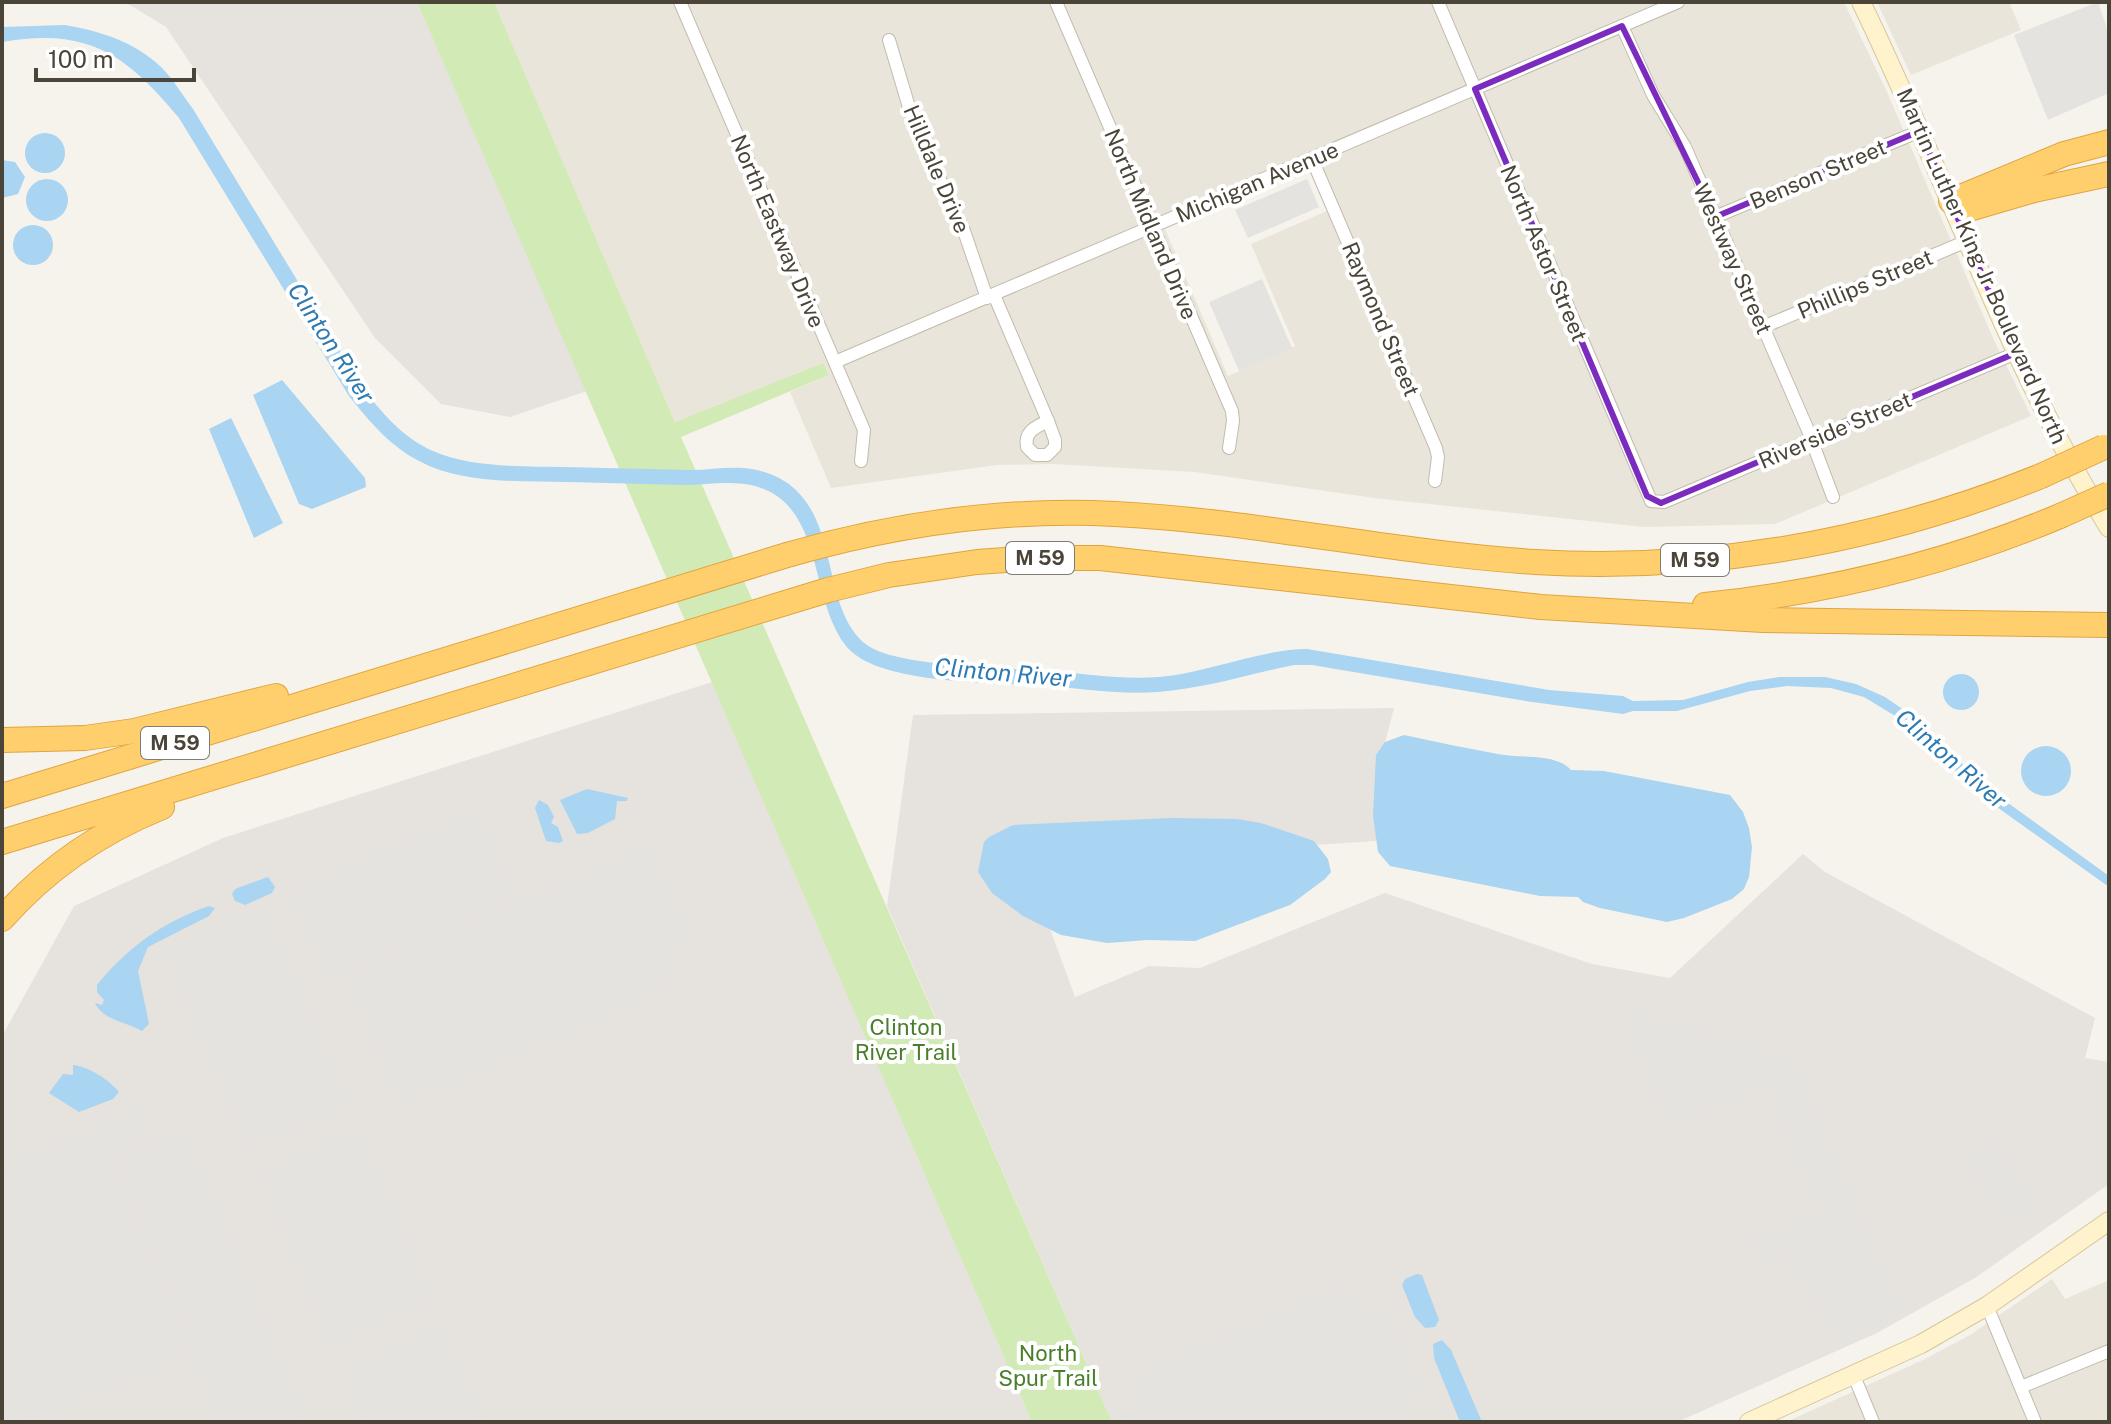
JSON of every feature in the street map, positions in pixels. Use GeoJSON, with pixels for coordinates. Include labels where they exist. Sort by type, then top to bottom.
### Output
{"type":"FeatureCollection","features":[{"type":"Feature","properties":{"kind":"highway"},"geometry":{"type":"LineString","coordinates":[[1953,207],[2064,154],[2109,142]]}},
{"type":"Feature","properties":{"kind":"highway"},"geometry":{"type":"LineString","coordinates":[[1953,207],[2109,174]]}},
{"type":"Feature","properties":{"kind":"highway","name":"M 59"},"geometry":{"type":"LineString","coordinates":[[2,796],[787,555],[907,526],[990,515],[1099,514],[1173,519],[1504,559],[1599,564],[1665,563],[1766,553],[1857,536],[1946,511],[2041,476],[2107,446]]}},
{"type":"Feature","properties":{"kind":"highway","name":"M 59"},"geometry":{"type":"LineString","coordinates":[[2,842],[801,598],[917,570],[1034,558],[1100,558],[1503,604],[1618,609],[1734,602],[1846,584],[1963,553],[2109,494]]}},
{"type":"Feature","properties":{"kind":"highway"},"geometry":{"type":"LineString","coordinates":[[1618,609],[1763,620],[2109,625]]}},
{"type":"Feature","properties":{"kind":"highway"},"geometry":{"type":"LineString","coordinates":[[2,740],[43,741],[134,731],[326,684],[349,690]]}},
{"type":"Feature","properties":{"kind":"highway"},"geometry":{"type":"LineString","coordinates":[[2,919],[46,875],[102,835],[143,815],[306,749]]}},
{"type":"Feature","properties":{"kind":"main road","name":"Martin Luther King Jr Boulevard North"},"geometry":{"type":"LineString","coordinates":[[1861,2],[2016,353],[2062,446],[2109,528]]}},
{"type":"Feature","properties":{"kind":"main road"},"geometry":{"type":"LineString","coordinates":[[1749,1422],[1921,1344],[1987,1306],[2109,1221]]}},
{"type":"Feature","properties":{"kind":"street","name":"North Eastway Drive"},"geometry":{"type":"LineString","coordinates":[[680,2],[864,430],[861,461]]}},
{"type":"Feature","properties":{"kind":"street","name":"North Midland Drive"},"geometry":{"type":"LineString","coordinates":[[1056,2],[1232,411],[1229,448]]}},
{"type":"Feature","properties":{"kind":"street","name":"North Astor Street"},"geometry":{"type":"LineString","coordinates":[[1438,2],[1647,496],[1654,502]]}},
{"type":"Feature","properties":{"kind":"street","name":"Michigan Avenue"},"geometry":{"type":"LineString","coordinates":[[835,362],[1678,2]]}},
{"type":"Feature","properties":{"kind":"street","name":"Westway Street"},"geometry":{"type":"LineString","coordinates":[[1622,26],[1657,104],[1682,141],[1833,497]]}},
{"type":"Feature","properties":{"kind":"street","name":"Hilldale Drive"},"geometry":{"type":"LineString","coordinates":[[889,40],[914,124],[1048,421]]}},
{"type":"Feature","properties":{"kind":"street","name":"Benson Street"},"geometry":{"type":"LineString","coordinates":[[1715,217],[1920,131]]}},
{"type":"Feature","properties":{"kind":"street","name":"Raymond Street"},"geometry":{"type":"LineString","coordinates":[[1312,159],[1436,448],[1435,481]]}},
{"type":"Feature","properties":{"kind":"street","name":"Phillips Street"},"geometry":{"type":"LineString","coordinates":[[1763,327],[1967,241]]}},
{"type":"Feature","properties":{"kind":"street","name":"Riverside Street"},"geometry":{"type":"LineString","coordinates":[[1654,502],[1661,503],[2016,353]]}},
{"type":"Feature","properties":{"kind":"street"},"geometry":{"type":"LineString","coordinates":[[1987,1306],[2035,1422]]}},
{"type":"Feature","properties":{"kind":"street"},"geometry":{"type":"LineString","coordinates":[[2021,1387],[2109,1351]]}},
{"type":"Feature","properties":{"kind":"street"},"geometry":{"type":"LineString","coordinates":[[1854,1376],[1873,1422]]}},
{"type":"Feature","properties":{"kind":"highlighted area"},"geometry":{"type":"Polygon","coordinates":[[[1622,26],[1715,217],[1920,131],[2016,353],[1661,503],[1647,496],[1475,89],[1622,26]]]}},
{"type":"Feature","properties":{"kind":"shaded area"},"geometry":{"type":"Polygon","coordinates":[[[116,2],[417,2],[587,391],[510,417],[441,404],[375,338],[166,27],[130,5],[116,2]]]}},
{"type":"Feature","properties":{"kind":"shaded area"},"geometry":{"type":"Polygon","coordinates":[[[494,2],[1844,2],[1887,92],[1993,338],[2031,416],[1775,524],[1644,527],[1374,498],[1195,472],[1052,464],[997,465],[831,488],[790,392],[829,375],[823,363],[675,422],[494,2]],[[1308,168],[1165,229],[1228,376],[1295,346],[1251,244],[1327,211],[1308,168]]]}},
{"type":"Feature","properties":{"kind":"shaded area"},"geometry":{"type":"Polygon","coordinates":[[[1877,2],[2009,2],[2021,30],[1911,75],[1877,2]]]}},
{"type":"Feature","properties":{"kind":"shaded area"},"geometry":{"type":"Polygon","coordinates":[[[2098,2],[2109,34],[2109,93],[2048,120],[2014,35],[2098,2]]]}},
{"type":"Feature","properties":{"kind":"shaded area"},"geometry":{"type":"Polygon","coordinates":[[[1307,179],[1319,207],[1248,238],[1235,210],[1307,179]]]}},
{"type":"Feature","properties":{"kind":"shaded area"},"geometry":{"type":"Polygon","coordinates":[[[1262,279],[1292,348],[1239,371],[1209,302],[1262,279]]]}},
{"type":"Feature","properties":{"kind":"shaded area"},"geometry":{"type":"Polygon","coordinates":[[[712,682],[1032,1422],[2,1422],[2,1036],[74,906],[223,838],[712,682]]]}},
{"type":"Feature","properties":{"kind":"shaded area"},"geometry":{"type":"Polygon","coordinates":[[[1394,708],[1385,742],[1376,841],[1026,863],[1075,997],[1149,966],[1200,968],[1385,893],[1592,964],[1670,978],[1803,854],[1825,872],[2095,1018],[2085,1058],[2109,1062],[2109,1184],[1975,1278],[1877,1333],[1677,1422],[1112,1422],[887,906],[913,715],[1394,708]]]}},
{"type":"Feature","properties":{"kind":"shaded area"},"geometry":{"type":"Polygon","coordinates":[[[475,814],[511,896],[328,975],[292,893],[475,814]]]}},
{"type":"Feature","properties":{"kind":"shaded area"},"geometry":{"type":"Polygon","coordinates":[[[649,849],[682,925],[658,991],[403,1100],[350,977],[649,849]]]}},
{"type":"Feature","properties":{"kind":"shaded area"},"geometry":{"type":"Polygon","coordinates":[[[261,908],[345,1103],[250,1144],[166,949],[261,908]]]}},
{"type":"Feature","properties":{"kind":"shaded area"},"geometry":{"type":"Polygon","coordinates":[[[1625,1014],[1790,1060],[1899,1312],[1839,1341],[1824,1304],[1818,1306],[1793,1250],[1774,1257],[1748,1244],[1825,1212],[1768,1083],[1670,1122],[1625,1014]]]}},
{"type":"Feature","properties":{"kind":"shaded area"},"geometry":{"type":"Polygon","coordinates":[[[139,1110],[148,1135],[104,1157],[185,1342],[180,1345],[184,1352],[26,1422],[2,1422],[2,1172],[139,1110]]]}},
{"type":"Feature","properties":{"kind":"shaded area"},"geometry":{"type":"Polygon","coordinates":[[[358,1133],[429,1299],[330,1340],[263,1175],[358,1133]]]}},
{"type":"Feature","properties":{"kind":"shaded area"},"geometry":{"type":"Polygon","coordinates":[[[184,1135],[304,1422],[223,1422],[195,1357],[202,1353],[119,1162],[184,1135]]]}},
{"type":"Feature","properties":{"kind":"shaded area"},"geometry":{"type":"Polygon","coordinates":[[[1991,1142],[2037,1208],[2015,1224],[1968,1158],[1991,1142]]]}},
{"type":"Feature","properties":{"kind":"shaded area"},"geometry":{"type":"Polygon","coordinates":[[[2052,1279],[2065,1299],[2109,1280],[2109,1422],[1786,1422],[1925,1359],[1970,1335],[2052,1279]]]}},
{"type":"Feature","properties":{"kind":"shaded area"},"geometry":{"type":"Polygon","coordinates":[[[1345,1287],[1358,1316],[1383,1306],[1420,1394],[1395,1405],[1402,1422],[1117,1422],[1116,1419],[1147,1405],[1135,1377],[1345,1287]]]}},
{"type":"Feature","properties":{"kind":"shaded area"},"geometry":{"type":"Polygon","coordinates":[[[441,1329],[482,1422],[367,1422],[344,1371],[441,1329]]]}},
{"type":"Feature","properties":{"kind":"green space","name":"Clinton River Trail"},"geometry":{"type":"Polygon","coordinates":[[[417,2],[494,2],[675,422],[823,363],[829,375],[681,437],[1112,1422],[1032,1422],[417,2]]]}},
{"type":"Feature","properties":{"kind":"water","name":"Clinton River"},"geometry":{"type":"Polygon","coordinates":[[[65,25],[104,34],[129,45],[152,59],[166,73],[193,109],[362,387],[402,432],[422,446],[464,461],[514,466],[691,470],[740,468],[757,470],[786,482],[805,501],[818,524],[840,603],[851,627],[867,645],[882,652],[902,658],[955,665],[1146,678],[1177,675],[1271,653],[1307,649],[1549,690],[1623,696],[1633,701],[1683,700],[1779,677],[1825,677],[1856,684],[1885,697],[1911,715],[1986,787],[2109,876],[2109,887],[1980,795],[1905,722],[1864,697],[1831,688],[1787,686],[1750,691],[1677,711],[1633,711],[1623,714],[1312,665],[1294,665],[1192,688],[1144,693],[941,680],[884,669],[862,659],[846,646],[834,626],[805,532],[793,512],[777,496],[746,484],[492,480],[436,468],[399,448],[372,424],[349,396],[179,118],[160,96],[141,77],[103,50],[58,39],[2,42],[2,27],[65,25]]]}},
{"type":"Feature","properties":{"kind":"water"},"geometry":{"type":"Polygon","coordinates":[[[45,133],[59,139],[65,153],[59,167],[45,173],[31,167],[25,153],[31,139],[45,133]]]}},
{"type":"Feature","properties":{"kind":"water"},"geometry":{"type":"Polygon","coordinates":[[[2,160],[15,162],[25,177],[18,194],[2,198],[2,160]]]}},
{"type":"Feature","properties":{"kind":"water"},"geometry":{"type":"Polygon","coordinates":[[[47,179],[62,185],[68,200],[62,215],[47,221],[32,215],[26,200],[32,185],[47,179]]]}},
{"type":"Feature","properties":{"kind":"water"},"geometry":{"type":"Polygon","coordinates":[[[33,225],[47,231],[53,245],[47,259],[33,265],[19,259],[13,245],[19,231],[33,225]]]}},
{"type":"Feature","properties":{"kind":"water"},"geometry":{"type":"Polygon","coordinates":[[[282,380],[365,478],[366,487],[312,509],[299,504],[253,395],[282,380]]]}},
{"type":"Feature","properties":{"kind":"water"},"geometry":{"type":"Polygon","coordinates":[[[231,418],[283,523],[254,538],[209,429],[231,418]]]}},
{"type":"Feature","properties":{"kind":"water"},"geometry":{"type":"Polygon","coordinates":[[[1961,674],[1974,679],[1979,692],[1974,705],[1961,710],[1948,705],[1943,692],[1948,679],[1961,674]]]}},
{"type":"Feature","properties":{"kind":"water"},"geometry":{"type":"Polygon","coordinates":[[[1404,735],[1498,754],[1546,758],[1571,770],[1604,771],[1730,795],[1743,812],[1752,847],[1749,877],[1744,889],[1732,899],[1667,922],[1600,908],[1578,897],[1540,896],[1390,866],[1378,852],[1373,816],[1376,755],[1385,742],[1404,735]]]}},
{"type":"Feature","properties":{"kind":"water"},"geometry":{"type":"Polygon","coordinates":[[[2046,746],[2064,753],[2071,771],[2064,789],[2046,796],[2028,789],[2021,771],[2028,753],[2046,746]]]}},
{"type":"Feature","properties":{"kind":"water"},"geometry":{"type":"Polygon","coordinates":[[[587,789],[628,798],[627,801],[617,801],[615,819],[588,833],[577,834],[560,800],[587,789]]]}},
{"type":"Feature","properties":{"kind":"water"},"geometry":{"type":"Polygon","coordinates":[[[539,800],[548,805],[554,817],[551,823],[558,827],[563,841],[546,841],[535,808],[539,800]]]}},
{"type":"Feature","properties":{"kind":"water"},"geometry":{"type":"Polygon","coordinates":[[[1171,818],[1237,819],[1261,823],[1314,841],[1328,859],[1331,872],[1290,905],[1195,941],[1107,943],[1061,935],[1023,916],[992,893],[978,872],[984,842],[1013,825],[1171,818]]]}},
{"type":"Feature","properties":{"kind":"water"},"geometry":{"type":"Polygon","coordinates":[[[268,877],[275,887],[272,893],[245,905],[235,901],[232,894],[235,889],[268,877]]]}},
{"type":"Feature","properties":{"kind":"water"},"geometry":{"type":"Polygon","coordinates":[[[209,906],[215,908],[209,916],[148,947],[138,971],[149,1024],[142,1031],[109,1017],[99,1009],[95,1003],[102,1005],[104,1000],[97,992],[97,985],[121,959],[147,937],[209,906]]]}},
{"type":"Feature","properties":{"kind":"water"},"geometry":{"type":"Polygon","coordinates":[[[73,1065],[98,1074],[119,1092],[113,1099],[79,1112],[49,1093],[63,1074],[73,1075],[73,1065]]]}},
{"type":"Feature","properties":{"kind":"water"},"geometry":{"type":"Polygon","coordinates":[[[1422,1275],[1439,1320],[1435,1327],[1425,1328],[1415,1317],[1402,1285],[1405,1279],[1422,1275]]]}},
{"type":"Feature","properties":{"kind":"water"},"geometry":{"type":"Polygon","coordinates":[[[1442,1340],[1451,1350],[1482,1422],[1460,1422],[1434,1358],[1433,1344],[1442,1340]]]}},
{"type":"Feature","properties":{"kind":"park label","name":"North Spur Trail"},"geometry":{"type":"Point","coordinates":[1048,1366]}}]}
